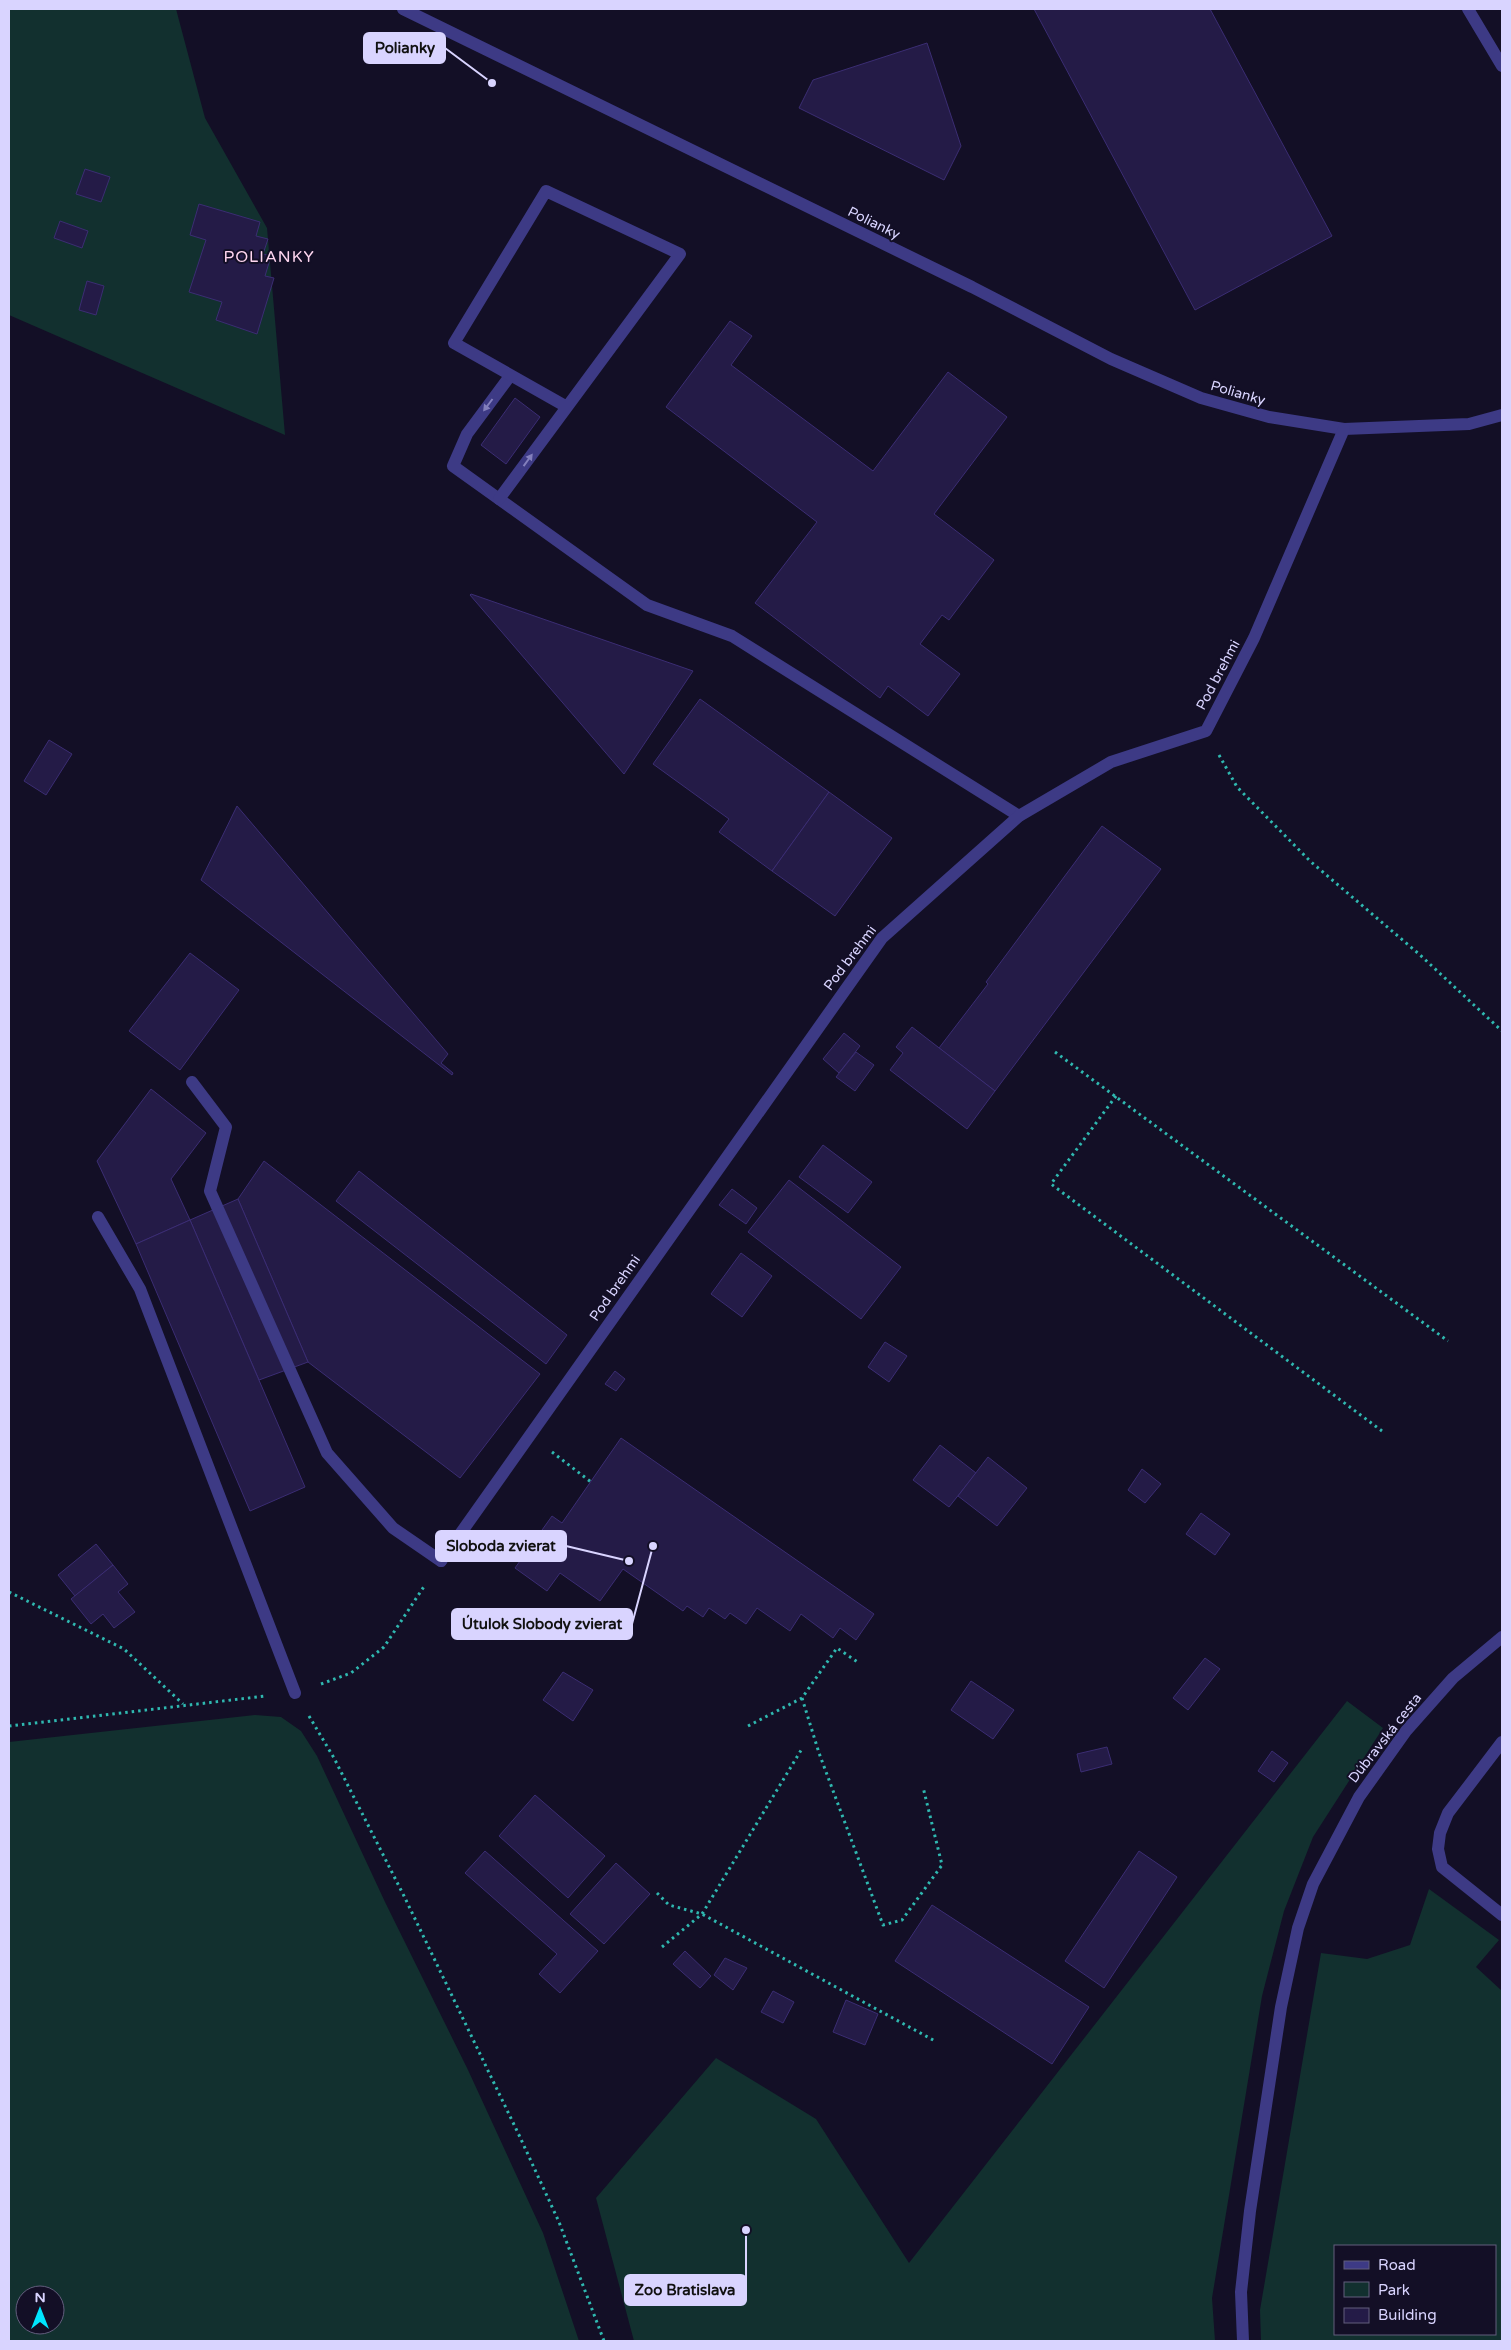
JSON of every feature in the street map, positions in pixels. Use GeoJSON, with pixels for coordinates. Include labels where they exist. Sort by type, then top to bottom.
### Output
{"type":"FeatureCollection","features":[{"type":"Feature","properties":{"kind":"street","name":"Polianky"},"geometry":{"type":"LineString","coordinates":[[403,9],[972,287],[1111,359],[1201,398],[1269,417],[1344,429],[1470,424],[1502,416]]}},
{"type":"Feature","properties":{"kind":"street"},"geometry":{"type":"LineString","coordinates":[[1468,9],[1502,66]]}},
{"type":"Feature","properties":{"kind":"street"},"geometry":{"type":"LineString","coordinates":[[499,499],[567,407],[680,254],[546,191],[454,343],[567,407]]}},
{"type":"Feature","properties":{"kind":"street"},"geometry":{"type":"LineString","coordinates":[[510,376],[467,434],[453,466],[647,605],[732,636],[1019,816]]}},
{"type":"Feature","properties":{"kind":"street","name":"Pod brehmi"},"geometry":{"type":"LineString","coordinates":[[441,1561],[882,938],[1019,816],[1111,762],[1206,731],[1254,638],[1344,429]]}},
{"type":"Feature","properties":{"kind":"street"},"geometry":{"type":"LineString","coordinates":[[192,1082],[226,1127],[210,1191],[327,1453],[392,1528],[441,1561]]}},
{"type":"Feature","properties":{"kind":"street"},"geometry":{"type":"LineString","coordinates":[[98,1217],[140,1289],[295,1693]]}},
{"type":"Feature","properties":{"kind":"street","name":"Dúbravská cesta"},"geometry":{"type":"LineString","coordinates":[[1243,2341],[1241,2292],[1250,2211],[1282,1998],[1298,1928],[1313,1884],[1359,1797],[1406,1731],[1453,1678],[1502,1637]]}},
{"type":"Feature","properties":{"kind":"street"},"geometry":{"type":"LineString","coordinates":[[1502,1742],[1448,1813],[1440,1833],[1438,1849],[1442,1867],[1502,1915]]}},
{"type":"Feature","properties":{"kind":"path"},"geometry":{"type":"LineString","coordinates":[[1206,731],[1237,787],[1310,862],[1420,954],[1502,1031]]}},
{"type":"Feature","properties":{"kind":"path"},"geometry":{"type":"LineString","coordinates":[[1055,1052],[1448,1341]]}},
{"type":"Feature","properties":{"kind":"path"},"geometry":{"type":"LineString","coordinates":[[1116,1096],[1051,1184],[1382,1430]]}},
{"type":"Feature","properties":{"kind":"path"},"geometry":{"type":"LineString","coordinates":[[563,1460],[591,1482]]}},
{"type":"Feature","properties":{"kind":"path"},"geometry":{"type":"LineString","coordinates":[[9,1726],[184,1704],[295,1693],[351,1673],[384,1647],[441,1561]]}},
{"type":"Feature","properties":{"kind":"path"},"geometry":{"type":"LineString","coordinates":[[9,1592],[124,1649],[184,1704]]}},
{"type":"Feature","properties":{"kind":"path"},"geometry":{"type":"LineString","coordinates":[[748,1726],[802,1698],[837,1648],[859,1663]]}},
{"type":"Feature","properties":{"kind":"path"},"geometry":{"type":"LineString","coordinates":[[295,1693],[334,1758],[470,2031],[558,2222],[604,2341]]}},
{"type":"Feature","properties":{"kind":"path"},"geometry":{"type":"LineString","coordinates":[[802,1698],[818,1753],[883,1925],[902,1920],[942,1866],[923,1787]]}},
{"type":"Feature","properties":{"kind":"path"},"geometry":{"type":"LineString","coordinates":[[662,1946],[702,1914],[803,1747]]}},
{"type":"Feature","properties":{"kind":"path"},"geometry":{"type":"LineString","coordinates":[[657,1893],[669,1905],[702,1914],[935,2041]]}},
{"type":"Feature","properties":{"kind":"green space"},"geometry":{"type":"Polygon","coordinates":[[[9,9],[176,9],[205,118],[267,228],[285,435],[9,315],[9,9]]]}},
{"type":"Feature","properties":{"kind":"green space"},"geometry":{"type":"Polygon","coordinates":[[[1347,1701],[1383,1728],[1313,1837],[1284,1911],[1262,1996],[1212,2298],[1215,2341],[634,2341],[596,2198],[716,2058],[816,2119],[909,2263],[1347,1701]]]}},
{"type":"Feature","properties":{"kind":"green space"},"geometry":{"type":"Polygon","coordinates":[[[255,1715],[281,1717],[301,1731],[317,1756],[385,1902],[468,2070],[543,2233],[579,2341],[9,2341],[9,1742],[255,1715]]]}},
{"type":"Feature","properties":{"kind":"green space"},"geometry":{"type":"Polygon","coordinates":[[[1429,1889],[1499,1940],[1476,1967],[1502,1991],[1502,2341],[1261,2341],[1260,2310],[1321,1953],[1367,1959],[1410,1945],[1429,1889]]]}},
{"type":"Feature","properties":{"kind":"building"},"geometry":{"type":"Polygon","coordinates":[[[1034,9],[1210,9],[1332,236],[1195,310],[1034,9]]]}},
{"type":"Feature","properties":{"kind":"building"},"geometry":{"type":"Polygon","coordinates":[[[927,43],[961,146],[944,180],[799,108],[813,80],[927,43]]]}},
{"type":"Feature","properties":{"kind":"building"},"geometry":{"type":"Polygon","coordinates":[[[85,169],[110,177],[101,202],[76,194],[85,169]]]}},
{"type":"Feature","properties":{"kind":"building"},"geometry":{"type":"Polygon","coordinates":[[[199,204],[260,222],[256,236],[268,239],[263,254],[271,256],[265,276],[274,278],[257,334],[216,320],[222,302],[189,292],[206,240],[190,235],[199,204]]]}},
{"type":"Feature","properties":{"kind":"building"},"geometry":{"type":"Polygon","coordinates":[[[60,221],[88,231],[82,248],[54,238],[60,221]]]}},
{"type":"Feature","properties":{"kind":"building"},"geometry":{"type":"Polygon","coordinates":[[[87,281],[104,286],[96,315],[79,310],[87,281]]]}},
{"type":"Feature","properties":{"kind":"building"},"geometry":{"type":"Polygon","coordinates":[[[730,321],[752,336],[731,365],[873,471],[948,372],[1007,417],[934,514],[994,560],[949,620],[942,615],[920,644],[960,674],[928,716],[888,686],[880,698],[755,603],[817,522],[666,407],[730,321]]]}},
{"type":"Feature","properties":{"kind":"building"},"geometry":{"type":"Polygon","coordinates":[[[515,398],[540,417],[506,464],[481,445],[515,398]]]}},
{"type":"Feature","properties":{"kind":"building"},"geometry":{"type":"Polygon","coordinates":[[[470,595],[693,671],[624,774],[470,595]]]}},
{"type":"Feature","properties":{"kind":"building"},"geometry":{"type":"Polygon","coordinates":[[[700,699],[829,792],[772,871],[719,832],[729,819],[653,764],[700,699]]]}},
{"type":"Feature","properties":{"kind":"building"},"geometry":{"type":"Polygon","coordinates":[[[49,740],[72,754],[46,795],[24,781],[49,740]]]}},
{"type":"Feature","properties":{"kind":"building"},"geometry":{"type":"Polygon","coordinates":[[[829,792],[892,838],[835,916],[772,871],[829,792]]]}},
{"type":"Feature","properties":{"kind":"building"},"geometry":{"type":"Polygon","coordinates":[[[237,806],[448,1054],[441,1063],[453,1073],[452,1075],[201,880],[237,806]]]}},
{"type":"Feature","properties":{"kind":"building"},"geometry":{"type":"Polygon","coordinates":[[[1102,826],[1161,869],[995,1091],[939,1048],[988,984],[986,982],[1102,826]]]}},
{"type":"Feature","properties":{"kind":"building"},"geometry":{"type":"Polygon","coordinates":[[[190,953],[239,990],[180,1070],[129,1031],[190,953]]]}},
{"type":"Feature","properties":{"kind":"building"},"geometry":{"type":"Polygon","coordinates":[[[912,1027],[995,1091],[967,1129],[890,1070],[903,1053],[896,1047],[912,1027]]]}},
{"type":"Feature","properties":{"kind":"building"},"geometry":{"type":"Polygon","coordinates":[[[844,1033],[860,1046],[839,1073],[823,1059],[844,1033]]]}},
{"type":"Feature","properties":{"kind":"building"},"geometry":{"type":"Polygon","coordinates":[[[856,1052],[874,1065],[855,1091],[836,1077],[856,1052]]]}},
{"type":"Feature","properties":{"kind":"building"},"geometry":{"type":"Polygon","coordinates":[[[151,1089],[206,1133],[171,1179],[190,1220],[136,1244],[97,1161],[151,1089]]]}},
{"type":"Feature","properties":{"kind":"building"},"geometry":{"type":"Polygon","coordinates":[[[823,1145],[872,1182],[848,1213],[799,1177],[823,1145]]]}},
{"type":"Feature","properties":{"kind":"building"},"geometry":{"type":"Polygon","coordinates":[[[264,1161],[540,1374],[460,1478],[308,1362],[238,1199],[264,1161]]]}},
{"type":"Feature","properties":{"kind":"building"},"geometry":{"type":"Polygon","coordinates":[[[359,1171],[567,1335],[546,1364],[336,1201],[359,1171]]]}},
{"type":"Feature","properties":{"kind":"building"},"geometry":{"type":"Polygon","coordinates":[[[789,1180],[901,1267],[861,1319],[748,1232],[789,1180]]]}},
{"type":"Feature","properties":{"kind":"building"},"geometry":{"type":"Polygon","coordinates":[[[732,1189],[757,1208],[746,1224],[719,1205],[732,1189]]]}},
{"type":"Feature","properties":{"kind":"building"},"geometry":{"type":"Polygon","coordinates":[[[238,1199],[308,1362],[259,1380],[190,1220],[238,1199]]]}},
{"type":"Feature","properties":{"kind":"building"},"geometry":{"type":"Polygon","coordinates":[[[190,1220],[305,1487],[250,1511],[136,1244],[190,1220]]]}},
{"type":"Feature","properties":{"kind":"building"},"geometry":{"type":"Polygon","coordinates":[[[741,1253],[772,1276],[742,1317],[711,1294],[741,1253]]]}},
{"type":"Feature","properties":{"kind":"building"},"geometry":{"type":"Polygon","coordinates":[[[885,1342],[907,1356],[889,1382],[868,1367],[885,1342]]]}},
{"type":"Feature","properties":{"kind":"building"},"geometry":{"type":"Polygon","coordinates":[[[615,1371],[625,1379],[616,1391],[605,1384],[615,1371]]]}},
{"type":"Feature","properties":{"kind":"building"},"geometry":{"type":"Polygon","coordinates":[[[621,1438],[874,1614],[856,1640],[840,1628],[833,1638],[801,1614],[790,1631],[757,1608],[746,1624],[730,1613],[725,1619],[709,1608],[703,1617],[687,1606],[683,1611],[623,1569],[600,1601],[560,1573],[547,1591],[515,1568],[552,1516],[562,1523],[621,1438]]]}},
{"type":"Feature","properties":{"kind":"building"},"geometry":{"type":"Polygon","coordinates":[[[940,1445],[976,1473],[949,1507],[913,1480],[940,1445]]]}},
{"type":"Feature","properties":{"kind":"building"},"geometry":{"type":"Polygon","coordinates":[[[988,1457],[1027,1488],[997,1526],[958,1496],[988,1457]]]}},
{"type":"Feature","properties":{"kind":"building"},"geometry":{"type":"Polygon","coordinates":[[[1142,1469],[1161,1484],[1145,1503],[1128,1490],[1142,1469]]]}},
{"type":"Feature","properties":{"kind":"building"},"geometry":{"type":"Polygon","coordinates":[[[1201,1513],[1230,1534],[1215,1555],[1186,1534],[1201,1513]]]}},
{"type":"Feature","properties":{"kind":"building"},"geometry":{"type":"Polygon","coordinates":[[[96,1544],[113,1565],[75,1596],[58,1575],[96,1544]]]}},
{"type":"Feature","properties":{"kind":"building"},"geometry":{"type":"Polygon","coordinates":[[[113,1565],[128,1584],[118,1592],[135,1612],[114,1628],[103,1614],[91,1624],[71,1599],[113,1565]]]}},
{"type":"Feature","properties":{"kind":"building"},"geometry":{"type":"Polygon","coordinates":[[[1205,1658],[1220,1669],[1188,1710],[1173,1698],[1205,1658]]]}},
{"type":"Feature","properties":{"kind":"building"},"geometry":{"type":"Polygon","coordinates":[[[563,1672],[593,1690],[573,1721],[543,1700],[563,1672]]]}},
{"type":"Feature","properties":{"kind":"building"},"geometry":{"type":"Polygon","coordinates":[[[971,1681],[1014,1710],[993,1739],[951,1710],[971,1681]]]}},
{"type":"Feature","properties":{"kind":"building"},"geometry":{"type":"Polygon","coordinates":[[[1107,1747],[1112,1764],[1081,1772],[1077,1754],[1107,1747]]]}},
{"type":"Feature","properties":{"kind":"building"},"geometry":{"type":"Polygon","coordinates":[[[1272,1751],[1288,1763],[1274,1782],[1258,1771],[1272,1751]]]}},
{"type":"Feature","properties":{"kind":"building"},"geometry":{"type":"Polygon","coordinates":[[[535,1795],[605,1856],[568,1898],[499,1836],[535,1795]]]}},
{"type":"Feature","properties":{"kind":"building"},"geometry":{"type":"Polygon","coordinates":[[[485,1851],[598,1951],[560,1993],[539,1974],[557,1954],[465,1873],[485,1851]]]}},
{"type":"Feature","properties":{"kind":"building"},"geometry":{"type":"Polygon","coordinates":[[[1139,1851],[1177,1877],[1104,1988],[1065,1961],[1139,1851]]]}},
{"type":"Feature","properties":{"kind":"building"},"geometry":{"type":"Polygon","coordinates":[[[616,1863],[650,1894],[604,1944],[570,1914],[616,1863]]]}},
{"type":"Feature","properties":{"kind":"building"},"geometry":{"type":"Polygon","coordinates":[[[932,1905],[1089,2007],[1052,2064],[895,1961],[932,1905]]]}},
{"type":"Feature","properties":{"kind":"building"},"geometry":{"type":"Polygon","coordinates":[[[685,1951],[711,1976],[700,1988],[673,1964],[685,1951]]]}},
{"type":"Feature","properties":{"kind":"building"},"geometry":{"type":"Polygon","coordinates":[[[725,1958],[747,1968],[733,1990],[714,1975],[725,1958]]]}},
{"type":"Feature","properties":{"kind":"building"},"geometry":{"type":"Polygon","coordinates":[[[773,1991],[794,2002],[783,2023],[761,2012],[773,1991]]]}},
{"type":"Feature","properties":{"kind":"building"},"geometry":{"type":"Polygon","coordinates":[[[846,2000],[878,2014],[865,2045],[833,2032],[846,2000]]]}},
{"type":"Feature","properties":{"kind":"place","name":"Polianky"},"geometry":{"type":"Point","coordinates":[492,83]}},
{"type":"Feature","properties":{"kind":"place","name":"Útulok Slobody zvierat"},"geometry":{"type":"Point","coordinates":[653,1546]}},
{"type":"Feature","properties":{"kind":"place","name":"Sloboda zvierat"},"geometry":{"type":"Point","coordinates":[629,1561]}},
{"type":"Feature","properties":{"kind":"place","name":"Zoo Bratislava"},"geometry":{"type":"Point","coordinates":[746,2230]}},
{"type":"Feature","properties":{"kind":"district","name":"POLIANKY"},"geometry":{"type":"Point","coordinates":[269,257]}}]}
